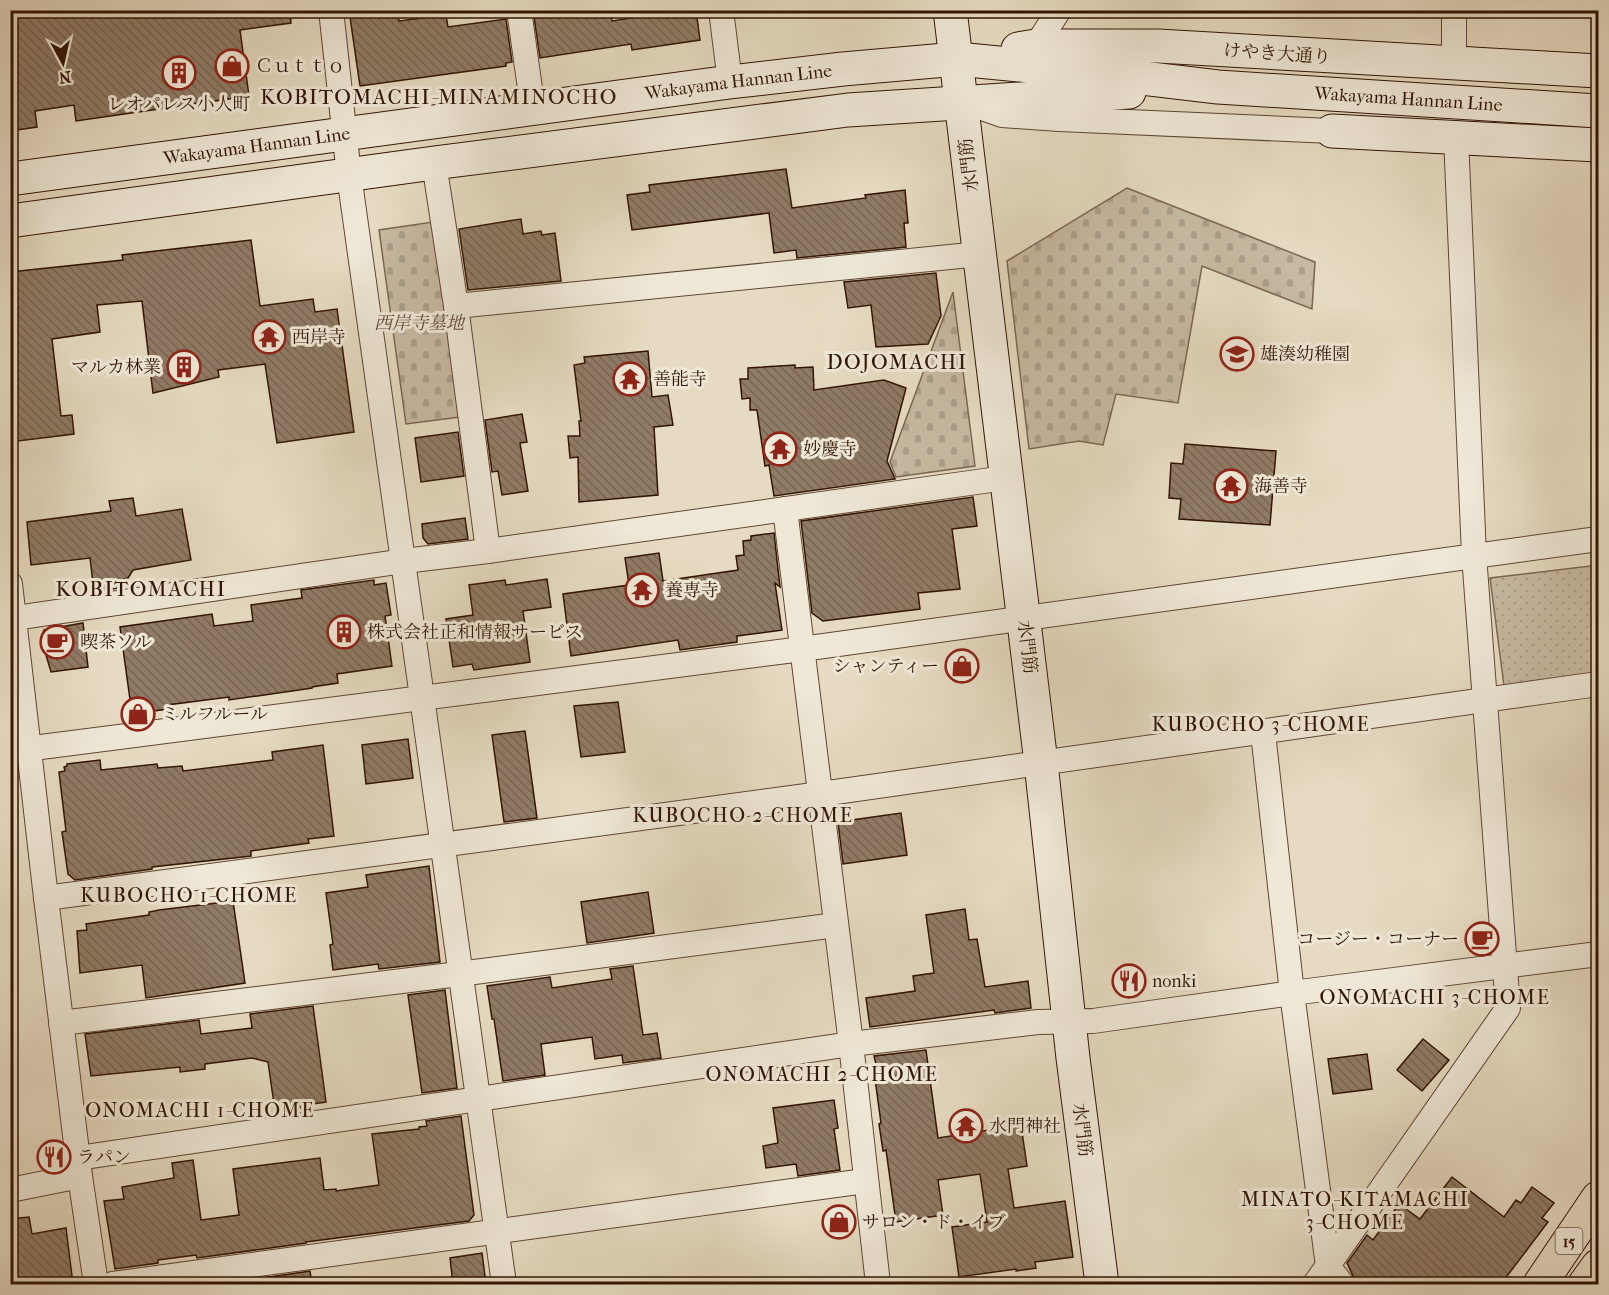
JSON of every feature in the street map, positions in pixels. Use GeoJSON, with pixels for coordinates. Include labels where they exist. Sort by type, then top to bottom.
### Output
{"type":"FeatureCollection","features":[{"type":"Feature","properties":{"kind":"main road","name":"水門筋"},"geometry":{"type":"LineString","coordinates":[[950,10],[1041,763],[1096,1284]]}},
{"type":"Feature","properties":{"kind":"main road","name":"けやき大通り"},"geometry":{"type":"LineString","coordinates":[[957,60],[1036,46],[1158,46],[1599,71]]}},
{"type":"Feature","properties":{"kind":"main road","name":"Wakayama Hannan Line"},"geometry":{"type":"LineString","coordinates":[[10,179],[730,82],[843,69],[957,60],[1083,71],[1218,87],[1597,111]]}},
{"type":"Feature","properties":{"kind":"main road","name":"Wakayama Hannan Line"},"geometry":{"type":"LineString","coordinates":[[10,221],[434,163],[848,110],[1218,87]]}},
{"type":"Feature","properties":{"kind":"main road"},"geometry":{"type":"LineString","coordinates":[[1332,131],[1599,145]]}},
{"type":"Feature","properties":{"kind":"main road","name":"15"},"geometry":{"type":"LineString","coordinates":[[1540,1284],[1599,1198]]}},
{"type":"Feature","properties":{"kind":"main road","name":"15"},"geometry":{"type":"LineString","coordinates":[[1586,1284],[1599,1266]]}},
{"type":"Feature","properties":{"kind":"street"},"geometry":{"type":"LineString","coordinates":[[320,10],[334,37]]}},
{"type":"Feature","properties":{"kind":"street"},"geometry":{"type":"LineString","coordinates":[[331,10],[344,134],[424,699],[459,974],[504,1284]]}},
{"type":"Feature","properties":{"kind":"street"},"geometry":{"type":"LineString","coordinates":[[519,10],[533,110]]}},
{"type":"Feature","properties":{"kind":"street"},"geometry":{"type":"LineString","coordinates":[[721,10],[730,82]]}},
{"type":"Feature","properties":{"kind":"street"},"geometry":{"type":"LineString","coordinates":[[1036,46],[1059,10]]}},
{"type":"Feature","properties":{"kind":"street"},"geometry":{"type":"LineString","coordinates":[[1454,10],[1454,64]]}},
{"type":"Feature","properties":{"kind":"street"},"geometry":{"type":"LineString","coordinates":[[962,102],[1002,115],[1332,131]]}},
{"type":"Feature","properties":{"kind":"street"},"geometry":{"type":"LineString","coordinates":[[1328,1278],[1508,1008],[1474,555],[1456,137]]}},
{"type":"Feature","properties":{"kind":"street"},"geometry":{"type":"LineString","coordinates":[[434,163],[456,306],[488,551]]}},
{"type":"Feature","properties":{"kind":"street"},"geometry":{"type":"LineString","coordinates":[[456,306],[980,254]]}},
{"type":"Feature","properties":{"kind":"street"},"geometry":{"type":"LineString","coordinates":[[15,618],[404,561],[1005,478]]}},
{"type":"Feature","properties":{"kind":"street"},"geometry":{"type":"LineString","coordinates":[[785,509],[878,1284]]}},
{"type":"Feature","properties":{"kind":"street"},"geometry":{"type":"LineString","coordinates":[[19,750],[802,649],[1599,539]]}},
{"type":"Feature","properties":{"kind":"street"},"geometry":{"type":"LineString","coordinates":[[10,584],[15,618],[19,750],[46,898],[79,1167],[96,1284]]}},
{"type":"Feature","properties":{"kind":"street"},"geometry":{"type":"LineString","coordinates":[[46,898],[821,794],[1599,684]]}},
{"type":"Feature","properties":{"kind":"street"},"geometry":{"type":"LineString","coordinates":[[1263,733],[1292,993],[1328,1278]]}},
{"type":"Feature","properties":{"kind":"street"},"geometry":{"type":"LineString","coordinates":[[61,1023],[459,974],[836,924]]}},
{"type":"Feature","properties":{"kind":"street"},"geometry":{"type":"LineString","coordinates":[[10,1190],[79,1167],[477,1100],[851,1044],[1038,1022],[1093,1021],[1599,954]]}},
{"type":"Feature","properties":{"kind":"street"},"geometry":{"type":"LineString","coordinates":[[113,1284],[865,1180]]}},
{"type":"Feature","properties":{"kind":"green space"},"geometry":{"type":"Polygon","coordinates":[[[1127,188],[1315,262],[1312,309],[1202,266],[1178,403],[1116,394],[1103,445],[1079,441],[1029,449],[1007,261],[1127,188]]]}},
{"type":"Feature","properties":{"kind":"green space","name":"西岸寺墓地"},"geometry":{"type":"Polygon","coordinates":[[[433,222],[460,417],[406,424],[379,230],[433,222]]]}},
{"type":"Feature","properties":{"kind":"green space"},"geometry":{"type":"Polygon","coordinates":[[[953,292],[975,466],[896,477],[890,462],[953,292]]]}},
{"type":"Feature","properties":{"kind":"green space"},"geometry":{"type":"Polygon","coordinates":[[[1598,565],[1598,673],[1504,686],[1490,578],[1598,565]]]}},
{"type":"Feature","properties":{"kind":"building"},"geometry":{"type":"Polygon","coordinates":[[[32,10],[290,10],[291,23],[240,30],[249,96],[76,121],[74,105],[35,111],[37,127],[10,131],[10,15],[32,12],[32,10]]]}},
{"type":"Feature","properties":{"kind":"building"},"geometry":{"type":"Polygon","coordinates":[[[349,10],[397,10],[399,21],[446,15],[448,27],[506,19],[512,62],[506,63],[506,66],[360,86],[349,10]]]}},
{"type":"Feature","properties":{"kind":"building"},"geometry":{"type":"Polygon","coordinates":[[[533,10],[610,10],[612,21],[651,15],[650,10],[696,10],[700,40],[632,50],[631,44],[540,58],[533,10]]]}},
{"type":"Feature","properties":{"kind":"building"},"geometry":{"type":"Polygon","coordinates":[[[786,169],[792,208],[905,190],[908,223],[904,223],[906,247],[797,258],[796,250],[774,253],[769,213],[632,230],[627,195],[650,192],[649,185],[786,169]]]}},
{"type":"Feature","properties":{"kind":"building"},"geometry":{"type":"Polygon","coordinates":[[[521,219],[523,234],[541,231],[542,235],[555,233],[561,281],[468,290],[459,229],[521,219]]]}},
{"type":"Feature","properties":{"kind":"building"},"geometry":{"type":"Polygon","coordinates":[[[251,240],[260,306],[313,299],[315,312],[337,309],[354,432],[277,443],[265,364],[218,370],[219,377],[153,393],[142,301],[97,305],[100,332],[52,339],[61,416],[72,415],[74,434],[10,442],[10,272],[123,260],[122,255],[251,240]]]}},
{"type":"Feature","properties":{"kind":"building"},"geometry":{"type":"Polygon","coordinates":[[[936,273],[941,316],[928,344],[876,347],[871,305],[848,308],[844,282],[936,273]]]}},
{"type":"Feature","properties":{"kind":"building"},"geometry":{"type":"Polygon","coordinates":[[[648,351],[652,397],[668,395],[673,425],[654,427],[658,495],[579,502],[578,457],[570,458],[568,436],[580,436],[579,421],[581,421],[574,365],[585,363],[584,357],[648,351]]]}},
{"type":"Feature","properties":{"kind":"building"},"geometry":{"type":"Polygon","coordinates":[[[795,365],[795,368],[813,367],[814,390],[884,380],[906,388],[887,461],[895,479],[774,496],[769,465],[765,466],[757,410],[750,410],[750,398],[742,399],[740,379],[748,379],[748,368],[795,365]]]}},
{"type":"Feature","properties":{"kind":"building"},"geometry":{"type":"Polygon","coordinates":[[[522,414],[527,442],[520,443],[528,491],[502,495],[498,471],[492,472],[485,420],[522,414]]]}},
{"type":"Feature","properties":{"kind":"building"},"geometry":{"type":"Polygon","coordinates":[[[458,432],[464,476],[421,482],[415,438],[458,432]]]}},
{"type":"Feature","properties":{"kind":"building"},"geometry":{"type":"Polygon","coordinates":[[[1185,444],[1276,451],[1270,525],[1179,519],[1181,499],[1169,498],[1171,463],[1183,464],[1185,444]]]}},
{"type":"Feature","properties":{"kind":"building"},"geometry":{"type":"Polygon","coordinates":[[[973,497],[977,526],[952,529],[960,589],[918,593],[920,609],[823,621],[812,613],[801,521],[973,497]]]}},
{"type":"Feature","properties":{"kind":"building"},"geometry":{"type":"Polygon","coordinates":[[[133,498],[136,516],[182,509],[191,560],[133,570],[128,578],[118,581],[119,588],[94,592],[90,558],[31,565],[27,522],[111,511],[109,501],[133,498]]]}},
{"type":"Feature","properties":{"kind":"building"},"geometry":{"type":"Polygon","coordinates":[[[465,518],[468,539],[428,544],[423,538],[422,524],[465,518]]]}},
{"type":"Feature","properties":{"kind":"building"},"geometry":{"type":"Polygon","coordinates":[[[774,533],[780,587],[775,583],[782,630],[737,636],[737,642],[680,650],[678,640],[571,656],[563,594],[629,585],[625,558],[659,553],[663,581],[738,570],[736,556],[744,555],[743,541],[751,540],[751,536],[774,533]]]}},
{"type":"Feature","properties":{"kind":"building"},"geometry":{"type":"Polygon","coordinates":[[[547,579],[551,607],[523,611],[530,662],[474,670],[472,664],[453,667],[446,619],[473,615],[469,585],[505,580],[506,585],[547,579]]]}},
{"type":"Feature","properties":{"kind":"building"},"geometry":{"type":"Polygon","coordinates":[[[374,580],[374,585],[386,583],[391,615],[385,616],[392,666],[337,674],[338,683],[312,688],[229,700],[229,697],[167,705],[168,709],[132,714],[120,627],[212,614],[214,626],[253,621],[251,605],[302,598],[301,590],[374,580]]]}},
{"type":"Feature","properties":{"kind":"building"},"geometry":{"type":"Polygon","coordinates":[[[83,623],[88,667],[51,672],[41,638],[44,630],[83,623]]]}},
{"type":"Feature","properties":{"kind":"building"},"geometry":{"type":"Polygon","coordinates":[[[618,702],[625,752],[581,757],[574,706],[618,702]]]}},
{"type":"Feature","properties":{"kind":"building"},"geometry":{"type":"Polygon","coordinates":[[[525,731],[537,818],[504,822],[492,735],[525,731]]]}},
{"type":"Feature","properties":{"kind":"building"},"geometry":{"type":"Polygon","coordinates":[[[408,739],[413,778],[366,784],[362,745],[408,739]]]}},
{"type":"Feature","properties":{"kind":"building"},"geometry":{"type":"Polygon","coordinates":[[[323,745],[334,836],[308,839],[309,843],[251,851],[251,856],[152,867],[152,869],[75,880],[68,874],[62,832],[66,831],[59,772],[65,771],[64,767],[67,764],[100,760],[101,770],[157,764],[158,768],[182,766],[183,771],[273,760],[272,752],[323,745]]]}},
{"type":"Feature","properties":{"kind":"building"},"geometry":{"type":"Polygon","coordinates":[[[901,813],[907,855],[843,864],[838,822],[901,813]]]}},
{"type":"Feature","properties":{"kind":"building"},"geometry":{"type":"Polygon","coordinates":[[[429,866],[440,962],[379,969],[378,964],[333,970],[330,945],[333,944],[326,893],[368,887],[366,875],[429,866]]]}},
{"type":"Feature","properties":{"kind":"building"},"geometry":{"type":"Polygon","coordinates":[[[648,892],[654,933],[587,943],[581,902],[648,892]]]}},
{"type":"Feature","properties":{"kind":"building"},"geometry":{"type":"Polygon","coordinates":[[[233,901],[245,983],[146,998],[142,965],[80,973],[77,931],[87,930],[86,924],[149,915],[149,912],[159,910],[233,901]]]}},
{"type":"Feature","properties":{"kind":"building"},"geometry":{"type":"Polygon","coordinates":[[[965,909],[969,940],[977,939],[985,987],[1028,981],[1031,1008],[995,1013],[994,1010],[870,1027],[866,998],[915,991],[913,976],[934,973],[926,915],[965,909]]]}},
{"type":"Feature","properties":{"kind":"building"},"geometry":{"type":"Polygon","coordinates":[[[633,966],[643,1035],[657,1033],[661,1058],[623,1063],[622,1055],[595,1059],[592,1037],[541,1044],[545,1075],[503,1081],[487,986],[550,977],[552,988],[612,979],[610,969],[633,966]]]}},
{"type":"Feature","properties":{"kind":"building"},"geometry":{"type":"Polygon","coordinates":[[[445,990],[457,1088],[422,1093],[408,995],[445,990]]]}},
{"type":"Feature","properties":{"kind":"building"},"geometry":{"type":"Polygon","coordinates":[[[313,1006],[326,1102],[275,1111],[268,1062],[252,1058],[205,1064],[205,1069],[180,1072],[180,1067],[91,1076],[85,1034],[199,1020],[201,1034],[252,1028],[250,1014],[313,1006]]]}},
{"type":"Feature","properties":{"kind":"building"},"geometry":{"type":"Polygon","coordinates":[[[1423,1039],[1449,1060],[1422,1091],[1397,1070],[1423,1039]]]}},
{"type":"Feature","properties":{"kind":"building"},"geometry":{"type":"Polygon","coordinates":[[[926,1050],[938,1138],[1021,1125],[1027,1166],[1008,1169],[1014,1208],[1065,1201],[1073,1257],[1035,1262],[1036,1268],[959,1277],[952,1227],[987,1222],[980,1174],[938,1180],[943,1215],[896,1222],[886,1150],[883,1151],[879,1124],[881,1123],[873,1064],[876,1064],[874,1056],[926,1050]]]}},
{"type":"Feature","properties":{"kind":"building"},"geometry":{"type":"Polygon","coordinates":[[[1367,1054],[1372,1089],[1333,1094],[1328,1059],[1367,1054]]]}},
{"type":"Feature","properties":{"kind":"building"},"geometry":{"type":"Polygon","coordinates":[[[834,1100],[838,1128],[834,1129],[840,1170],[798,1176],[796,1164],[766,1168],[763,1146],[778,1143],[773,1108],[834,1100]]]}},
{"type":"Feature","properties":{"kind":"building"},"geometry":{"type":"Polygon","coordinates":[[[461,1116],[474,1215],[469,1221],[197,1258],[196,1255],[158,1260],[158,1263],[115,1269],[104,1201],[124,1199],[122,1187],[174,1178],[172,1163],[193,1160],[201,1220],[239,1215],[233,1169],[320,1158],[324,1190],[336,1189],[336,1191],[379,1185],[372,1134],[419,1129],[419,1127],[427,1126],[426,1121],[461,1116]]]}},
{"type":"Feature","properties":{"kind":"building"},"geometry":{"type":"Polygon","coordinates":[[[1452,1177],[1504,1217],[1516,1200],[1521,1203],[1532,1187],[1554,1203],[1542,1218],[1548,1222],[1501,1284],[1365,1284],[1354,1278],[1347,1263],[1367,1235],[1373,1240],[1399,1204],[1420,1219],[1452,1177]]]}},
{"type":"Feature","properties":{"kind":"building"},"geometry":{"type":"Polygon","coordinates":[[[29,1217],[32,1234],[66,1228],[73,1284],[10,1284],[10,1219],[29,1217]]]}},
{"type":"Feature","properties":{"kind":"building"},"geometry":{"type":"Polygon","coordinates":[[[482,1253],[486,1284],[453,1284],[450,1258],[482,1253]]]}},
{"type":"Feature","properties":{"kind":"building"},"geometry":{"type":"Polygon","coordinates":[[[310,1271],[312,1284],[243,1284],[243,1281],[310,1271]]]}},
{"type":"Feature","properties":{"kind":"place","name":"Ｃｕｔｔｏ"},"geometry":{"type":"Point","coordinates":[232,66]}},
{"type":"Feature","properties":{"kind":"place","name":"レオパレス小人町"},"geometry":{"type":"Point","coordinates":[179,73]}},
{"type":"Feature","properties":{"kind":"place","name":"西岸寺"},"geometry":{"type":"Point","coordinates":[269,337]}},
{"type":"Feature","properties":{"kind":"place","name":"雄湊幼稚園"},"geometry":{"type":"Point","coordinates":[1237,354]}},
{"type":"Feature","properties":{"kind":"place","name":"マルカ林業"},"geometry":{"type":"Point","coordinates":[184,367]}},
{"type":"Feature","properties":{"kind":"place","name":"善能寺"},"geometry":{"type":"Point","coordinates":[630,379]}},
{"type":"Feature","properties":{"kind":"place","name":"妙慶寺"},"geometry":{"type":"Point","coordinates":[780,449]}},
{"type":"Feature","properties":{"kind":"place","name":"海善寺"},"geometry":{"type":"Point","coordinates":[1231,486]}},
{"type":"Feature","properties":{"kind":"place","name":"養専寺"},"geometry":{"type":"Point","coordinates":[642,590]}},
{"type":"Feature","properties":{"kind":"place","name":"株式会社正和情報サービス"},"geometry":{"type":"Point","coordinates":[344,632]}},
{"type":"Feature","properties":{"kind":"place","name":"喫茶ソル"},"geometry":{"type":"Point","coordinates":[57,642]}},
{"type":"Feature","properties":{"kind":"place","name":"シャンティー"},"geometry":{"type":"Point","coordinates":[962,666]}},
{"type":"Feature","properties":{"kind":"place","name":"ミルフルール"},"geometry":{"type":"Point","coordinates":[138,714]}},
{"type":"Feature","properties":{"kind":"place","name":"コージー・コーナー"},"geometry":{"type":"Point","coordinates":[1482,939]}},
{"type":"Feature","properties":{"kind":"place","name":"nonki"},"geometry":{"type":"Point","coordinates":[1129,981]}},
{"type":"Feature","properties":{"kind":"place","name":"水門神社"},"geometry":{"type":"Point","coordinates":[966,1126]}},
{"type":"Feature","properties":{"kind":"place","name":"ラパン"},"geometry":{"type":"Point","coordinates":[54,1157]}},
{"type":"Feature","properties":{"kind":"place","name":"サロン・ド・イブ"},"geometry":{"type":"Point","coordinates":[839,1222]}},
{"type":"Feature","properties":{"kind":"district","name":"KOBITOMACHI-MINAMINOCHO"},"geometry":{"type":"Point","coordinates":[439,97]}},
{"type":"Feature","properties":{"kind":"district","name":"DOJOMACHI"},"geometry":{"type":"Point","coordinates":[897,362]}},
{"type":"Feature","properties":{"kind":"district","name":"KOBITOMACHI"},"geometry":{"type":"Point","coordinates":[141,589]}},
{"type":"Feature","properties":{"kind":"district","name":"KUBOCHO 3-CHOME"},"geometry":{"type":"Point","coordinates":[1261,724]}},
{"type":"Feature","properties":{"kind":"district","name":"KUBOCHO 2-CHOME"},"geometry":{"type":"Point","coordinates":[743,815]}},
{"type":"Feature","properties":{"kind":"district","name":"KUBOCHO 1-CHOME"},"geometry":{"type":"Point","coordinates":[189,895]}},
{"type":"Feature","properties":{"kind":"district","name":"ONOMACHI 3-CHOME"},"geometry":{"type":"Point","coordinates":[1435,997]}},
{"type":"Feature","properties":{"kind":"district","name":"ONOMACHI 2-CHOME"},"geometry":{"type":"Point","coordinates":[822,1074]}},
{"type":"Feature","properties":{"kind":"district","name":"ONOMACHI 1-CHOME"},"geometry":{"type":"Point","coordinates":[200,1110]}},
{"type":"Feature","properties":{"kind":"district","name":"MINATO-KITAMACHI 3-CHOME"},"geometry":{"type":"Point","coordinates":[1355,1210]}}]}
